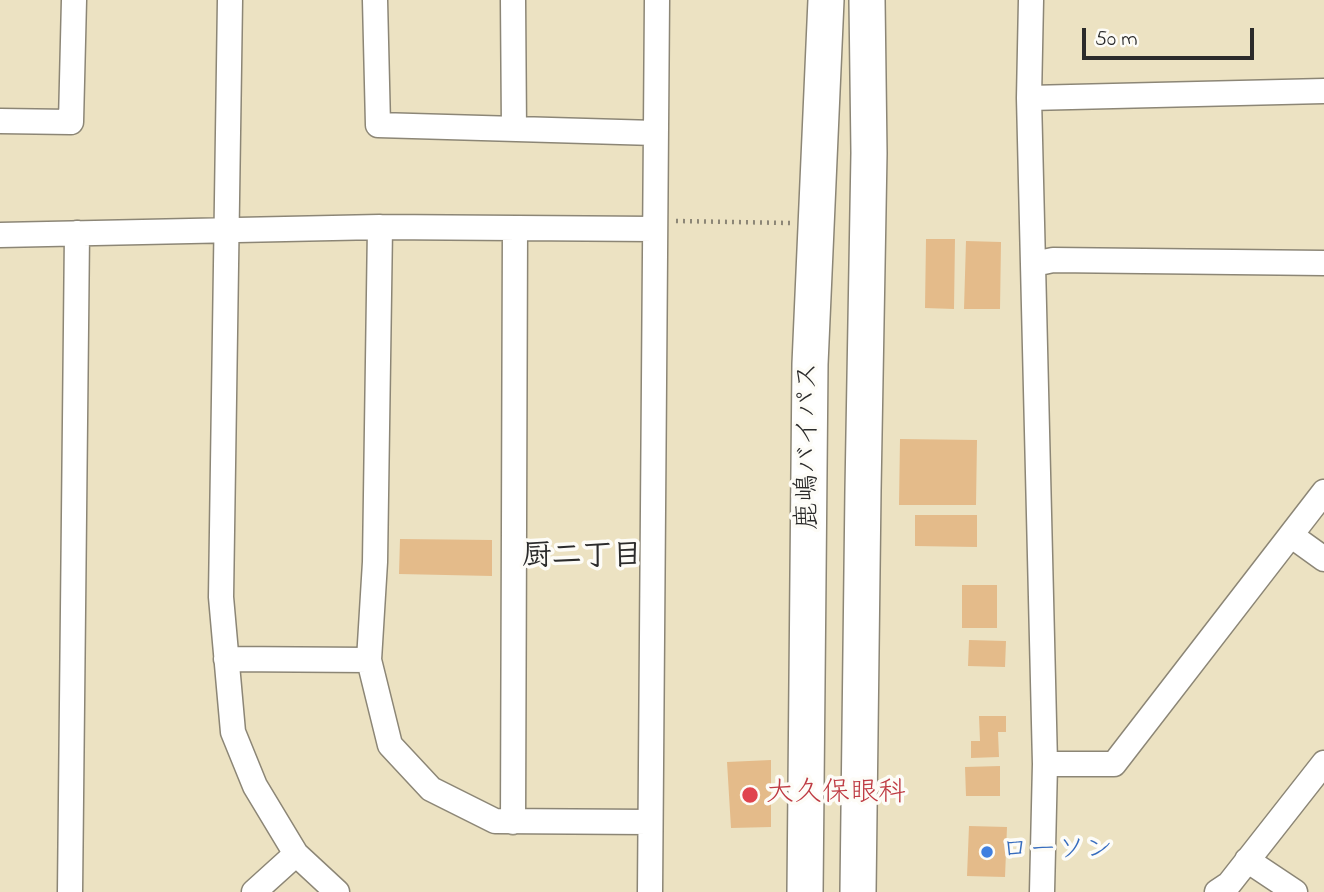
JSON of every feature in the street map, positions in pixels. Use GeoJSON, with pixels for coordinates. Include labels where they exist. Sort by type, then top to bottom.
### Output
{"type":"FeatureCollection","features":[{"type":"Feature","properties":{"kind":"highway"},"geometry":{"type":"LineString","coordinates":[[805,0],[810,364]]}},
{"type":"Feature","properties":{"kind":"highway","name":"鹿嶋バイパス"},"geometry":{"type":"LineString","coordinates":[[805,892],[810,364],[826,0]]}},
{"type":"Feature","properties":{"kind":"highway","name":"鹿嶋バイパス"},"geometry":{"type":"LineString","coordinates":[[858,892],[869,153],[867,0]]}},
{"type":"Feature","properties":{"kind":"highway"},"geometry":{"type":"LineString","coordinates":[[869,153],[881,0]]}},
{"type":"Feature","properties":{"kind":"street"},"geometry":{"type":"LineString","coordinates":[[0,121],[71,121],[74,0]]}},
{"type":"Feature","properties":{"kind":"street"},"geometry":{"type":"LineString","coordinates":[[230,0],[221,597],[233,732],[255,786],[296,854],[337,892]]}},
{"type":"Feature","properties":{"kind":"street"},"geometry":{"type":"LineString","coordinates":[[375,0],[378,125],[655,133]]}},
{"type":"Feature","properties":{"kind":"street"},"geometry":{"type":"LineString","coordinates":[[513,0],[514,129]]}},
{"type":"Feature","properties":{"kind":"street"},"geometry":{"type":"LineString","coordinates":[[650,892],[656,0]]}},
{"type":"Feature","properties":{"kind":"street"},"geometry":{"type":"LineString","coordinates":[[1031,0],[1029,98],[1045,764],[1042,892]]}},
{"type":"Feature","properties":{"kind":"street"},"geometry":{"type":"LineString","coordinates":[[1029,98],[1324,91]]}},
{"type":"Feature","properties":{"kind":"street"},"geometry":{"type":"LineString","coordinates":[[0,235],[380,227],[654,225]]}},
{"type":"Feature","properties":{"kind":"street"},"geometry":{"type":"LineString","coordinates":[[380,227],[375,562],[369,660],[390,745],[430,789],[495,821],[649,822]]}},
{"type":"Feature","properties":{"kind":"street"},"geometry":{"type":"LineString","coordinates":[[513,822],[515,228]]}},
{"type":"Feature","properties":{"kind":"street"},"geometry":{"type":"LineString","coordinates":[[69,892],[77,233]]}},
{"type":"Feature","properties":{"kind":"street"},"geometry":{"type":"LineString","coordinates":[[1034,264],[1052,260],[1324,263]]}},
{"type":"Feature","properties":{"kind":"street"},"geometry":{"type":"LineString","coordinates":[[1045,764],[1114,764],[1324,492]]}},
{"type":"Feature","properties":{"kind":"street"},"geometry":{"type":"LineString","coordinates":[[1292,536],[1324,559]]}},
{"type":"Feature","properties":{"kind":"street"},"geometry":{"type":"LineString","coordinates":[[226,659],[369,660]]}},
{"type":"Feature","properties":{"kind":"street"},"geometry":{"type":"LineString","coordinates":[[1217,892],[1229,884],[1324,763]]}},
{"type":"Feature","properties":{"kind":"street"},"geometry":{"type":"LineString","coordinates":[[254,892],[296,854]]}},
{"type":"Feature","properties":{"kind":"street"},"geometry":{"type":"LineString","coordinates":[[1247,860],[1295,892]]}},
{"type":"Feature","properties":{"kind":"path"},"geometry":{"type":"LineString","coordinates":[[654,225],[809,222]]}},
{"type":"Feature","properties":{"kind":"building"},"geometry":{"type":"Polygon","coordinates":[[[926,239],[955,239],[954,309],[925,308],[926,239]]]}},
{"type":"Feature","properties":{"kind":"building"},"geometry":{"type":"Polygon","coordinates":[[[966,241],[1001,242],[1000,309],[964,309],[966,241]]]}},
{"type":"Feature","properties":{"kind":"building"},"geometry":{"type":"Polygon","coordinates":[[[900,439],[977,440],[976,505],[899,505],[900,439]]]}},
{"type":"Feature","properties":{"kind":"building"},"geometry":{"type":"Polygon","coordinates":[[[915,515],[977,515],[977,547],[915,546],[915,515]]]}},
{"type":"Feature","properties":{"kind":"building"},"geometry":{"type":"Polygon","coordinates":[[[400,539],[492,540],[492,576],[399,574],[400,539]]]}},
{"type":"Feature","properties":{"kind":"building"},"geometry":{"type":"Polygon","coordinates":[[[962,585],[997,585],[997,628],[962,628],[962,585]]]}},
{"type":"Feature","properties":{"kind":"building"},"geometry":{"type":"Polygon","coordinates":[[[969,640],[1006,641],[1005,667],[968,666],[969,640]]]}},
{"type":"Feature","properties":{"kind":"building"},"geometry":{"type":"Polygon","coordinates":[[[979,716],[1006,716],[1006,732],[998,732],[999,757],[971,758],[971,741],[980,741],[979,716]]]}},
{"type":"Feature","properties":{"kind":"building","name":"大久保眼科"},"geometry":{"type":"Polygon","coordinates":[[[771,760],[771,827],[731,828],[727,762],[771,760]]]}},
{"type":"Feature","properties":{"kind":"building"},"geometry":{"type":"Polygon","coordinates":[[[1000,766],[1000,796],[966,796],[965,767],[1000,766]]]}},
{"type":"Feature","properties":{"kind":"building","name":"ローソン"},"geometry":{"type":"Polygon","coordinates":[[[969,826],[1007,827],[1005,877],[967,876],[969,826]]]}},
{"type":"Feature","properties":{"kind":"place","name":"大久保眼科"},"geometry":{"type":"Point","coordinates":[750,795]}},
{"type":"Feature","properties":{"kind":"place","name":"ローソン"},"geometry":{"type":"Point","coordinates":[987,852]}},
{"type":"Feature","properties":{"kind":"district","name":"厨二丁目"},"geometry":{"type":"Point","coordinates":[582,559]}}]}
